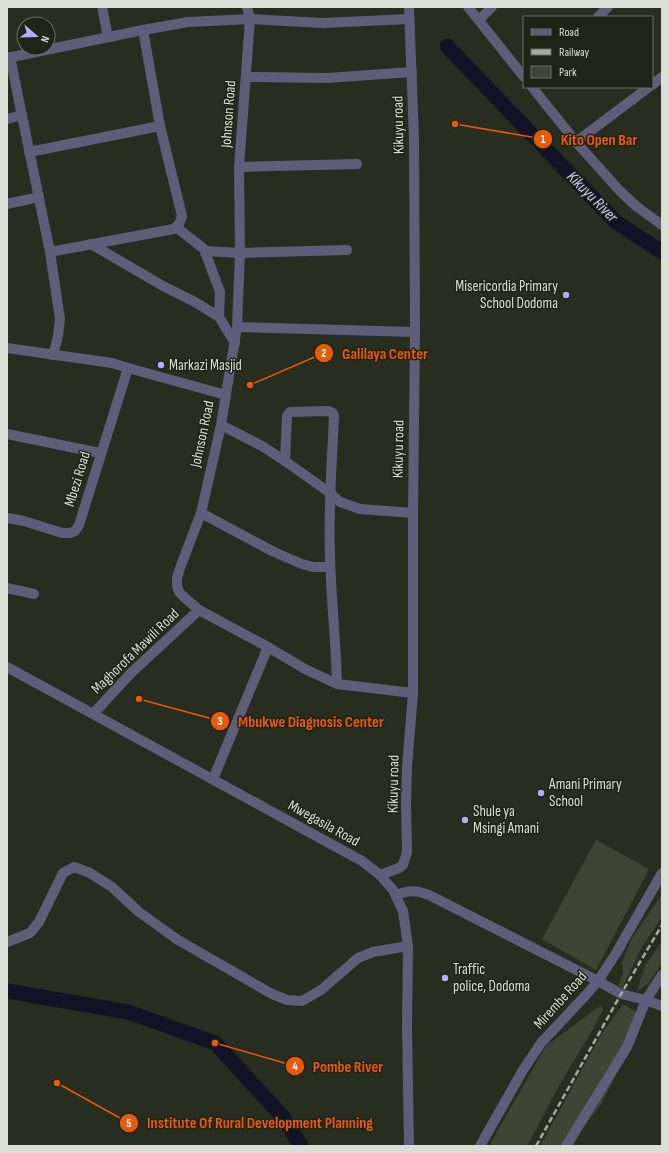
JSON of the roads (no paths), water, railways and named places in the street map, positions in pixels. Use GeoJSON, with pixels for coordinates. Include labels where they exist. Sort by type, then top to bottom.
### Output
{"type":"FeatureCollection","features":[{"type":"Feature","properties":{"kind":"street"},"geometry":{"type":"LineString","coordinates":[[102,7],[108,37]]}},
{"type":"Feature","properties":{"kind":"street","name":"Johnson Road"},"geometry":{"type":"LineString","coordinates":[[247,7],[250,19],[239,167],[240,254],[237,327],[221,425],[201,513],[180,568],[177,578],[177,586],[179,592],[184,598],[199,610],[268,647],[305,669],[337,684],[413,693]]}},
{"type":"Feature","properties":{"kind":"street","name":"Kikuyu road"},"geometry":{"type":"LineString","coordinates":[[380,875],[399,868],[403,864],[407,852],[407,767],[413,693],[412,513],[415,332],[414,140],[409,7]]}},
{"type":"Feature","properties":{"kind":"street"},"geometry":{"type":"LineString","coordinates":[[468,7],[523,76]]}},
{"type":"Feature","properties":{"kind":"street"},"geometry":{"type":"LineString","coordinates":[[479,20],[492,7]]}},
{"type":"Feature","properties":{"kind":"street"},"geometry":{"type":"LineString","coordinates":[[599,16],[608,7]]}},
{"type":"Feature","properties":{"kind":"street"},"geometry":{"type":"LineString","coordinates":[[52,355],[58,336],[60,319],[50,252],[9,58],[188,22],[250,19],[323,23],[409,19]]}},
{"type":"Feature","properties":{"kind":"street"},"geometry":{"type":"LineString","coordinates":[[50,252],[174,229],[179,224],[182,216],[160,126],[143,30]]}},
{"type":"Feature","properties":{"kind":"street"},"geometry":{"type":"LineString","coordinates":[[246,78],[327,78],[412,72]]}},
{"type":"Feature","properties":{"kind":"street"},"geometry":{"type":"LineString","coordinates":[[653,84],[662,77]]}},
{"type":"Feature","properties":{"kind":"street"},"geometry":{"type":"LineString","coordinates":[[533,88],[576,142],[625,196],[662,226]]}},
{"type":"Feature","properties":{"kind":"street"},"geometry":{"type":"LineString","coordinates":[[576,142],[648,88]]}},
{"type":"Feature","properties":{"kind":"street"},"geometry":{"type":"LineString","coordinates":[[7,119],[22,115]]}},
{"type":"Feature","properties":{"kind":"street"},"geometry":{"type":"LineString","coordinates":[[29,152],[160,126]]}},
{"type":"Feature","properties":{"kind":"street"},"geometry":{"type":"LineString","coordinates":[[239,167],[357,164]]}},
{"type":"Feature","properties":{"kind":"street"},"geometry":{"type":"LineString","coordinates":[[7,204],[39,197]]}},
{"type":"Feature","properties":{"kind":"street"},"geometry":{"type":"LineString","coordinates":[[176,227],[205,251],[220,292],[219,317]]}},
{"type":"Feature","properties":{"kind":"street"},"geometry":{"type":"LineString","coordinates":[[91,244],[219,317],[235,343]]}},
{"type":"Feature","properties":{"kind":"street"},"geometry":{"type":"LineString","coordinates":[[205,251],[240,254],[347,250]]}},
{"type":"Feature","properties":{"kind":"street"},"geometry":{"type":"LineString","coordinates":[[237,327],[415,332]]}},
{"type":"Feature","properties":{"kind":"street"},"geometry":{"type":"LineString","coordinates":[[7,348],[112,363],[226,395]]}},
{"type":"Feature","properties":{"kind":"street","name":"Mbezi Road"},"geometry":{"type":"LineString","coordinates":[[7,518],[24,521],[62,533],[70,534],[75,531],[128,368]]}},
{"type":"Feature","properties":{"kind":"street"},"geometry":{"type":"LineString","coordinates":[[285,461],[287,416],[290,412],[328,411],[333,414],[329,529],[337,684]]}},
{"type":"Feature","properties":{"kind":"street"},"geometry":{"type":"LineString","coordinates":[[221,425],[262,446],[330,493],[340,502],[360,509],[412,513]]}},
{"type":"Feature","properties":{"kind":"street"},"geometry":{"type":"LineString","coordinates":[[7,434],[100,453]]}},
{"type":"Feature","properties":{"kind":"street"},"geometry":{"type":"LineString","coordinates":[[201,513],[274,552],[302,564],[330,567]]}},
{"type":"Feature","properties":{"kind":"street"},"geometry":{"type":"LineString","coordinates":[[7,588],[34,594]]}},
{"type":"Feature","properties":{"kind":"street","name":"Maghorofa Mawili Road"},"geometry":{"type":"LineString","coordinates":[[93,714],[131,673],[199,610]]}},
{"type":"Feature","properties":{"kind":"street"},"geometry":{"type":"LineString","coordinates":[[213,779],[268,647]]}},
{"type":"Feature","properties":{"kind":"street","name":"Mwegasila Road"},"geometry":{"type":"LineString","coordinates":[[7,667],[362,861],[380,875],[393,890],[403,911],[408,946],[407,1028],[409,1146]]}},
{"type":"Feature","properties":{"kind":"street"},"geometry":{"type":"LineString","coordinates":[[7,942],[30,933],[39,922],[63,873],[74,867],[90,873],[112,887],[139,912],[178,940],[272,994],[287,1000],[296,1002],[307,999],[321,990],[358,958],[366,954],[408,946]]}},
{"type":"Feature","properties":{"kind":"street","name":"Mirembe Road"},"geometry":{"type":"LineString","coordinates":[[480,1146],[523,1070],[541,1043],[598,981],[615,955],[662,873]]}},
{"type":"Feature","properties":{"kind":"street"},"geometry":{"type":"LineString","coordinates":[[396,895],[412,891],[418,891],[429,895],[621,994],[646,1000],[662,1006]]}},
{"type":"Feature","properties":{"kind":"street"},"geometry":{"type":"LineString","coordinates":[[566,1146],[627,1047],[646,1000],[662,975]]}},
{"type":"Feature","properties":{"kind":"waterway","name":"Kikuyu River"},"geometry":{"type":"LineString","coordinates":[[447,46],[616,222],[662,252]]}},
{"type":"Feature","properties":{"kind":"waterway"},"geometry":{"type":"LineString","coordinates":[[7,991],[128,1012],[215,1043],[283,1117],[301,1146]]}},
{"type":"Feature","properties":{"kind":"railway"},"geometry":{"type":"LineString","coordinates":[[536,1146],[621,994],[662,925]]}},
{"type":"Feature","properties":{"kind":"place","name":"Kito Open Bar"},"geometry":{"type":"Point","coordinates":[455,124]}},
{"type":"Feature","properties":{"kind":"place","name":"Misericordia Primary School Dodoma"},"geometry":{"type":"Point","coordinates":[566,295]}},
{"type":"Feature","properties":{"kind":"place","name":"Markazi Masjid"},"geometry":{"type":"Point","coordinates":[161,365]}},
{"type":"Feature","properties":{"kind":"place","name":"Galilaya Center"},"geometry":{"type":"Point","coordinates":[250,385]}},
{"type":"Feature","properties":{"kind":"place","name":"Mbukwe Diagnosis Center"},"geometry":{"type":"Point","coordinates":[139,699]}},
{"type":"Feature","properties":{"kind":"place","name":"Amani Primary School"},"geometry":{"type":"Point","coordinates":[541,793]}},
{"type":"Feature","properties":{"kind":"place","name":"Shule ya Msingi Amani"},"geometry":{"type":"Point","coordinates":[465,820]}},
{"type":"Feature","properties":{"kind":"place","name":"Traffic police, Dodoma"},"geometry":{"type":"Point","coordinates":[445,978]}},
{"type":"Feature","properties":{"kind":"place","name":"Pombe River"},"geometry":{"type":"Point","coordinates":[215,1043]}},
{"type":"Feature","properties":{"kind":"place","name":"Institute Of Rural Development Planning"},"geometry":{"type":"Point","coordinates":[57,1083]}}]}
